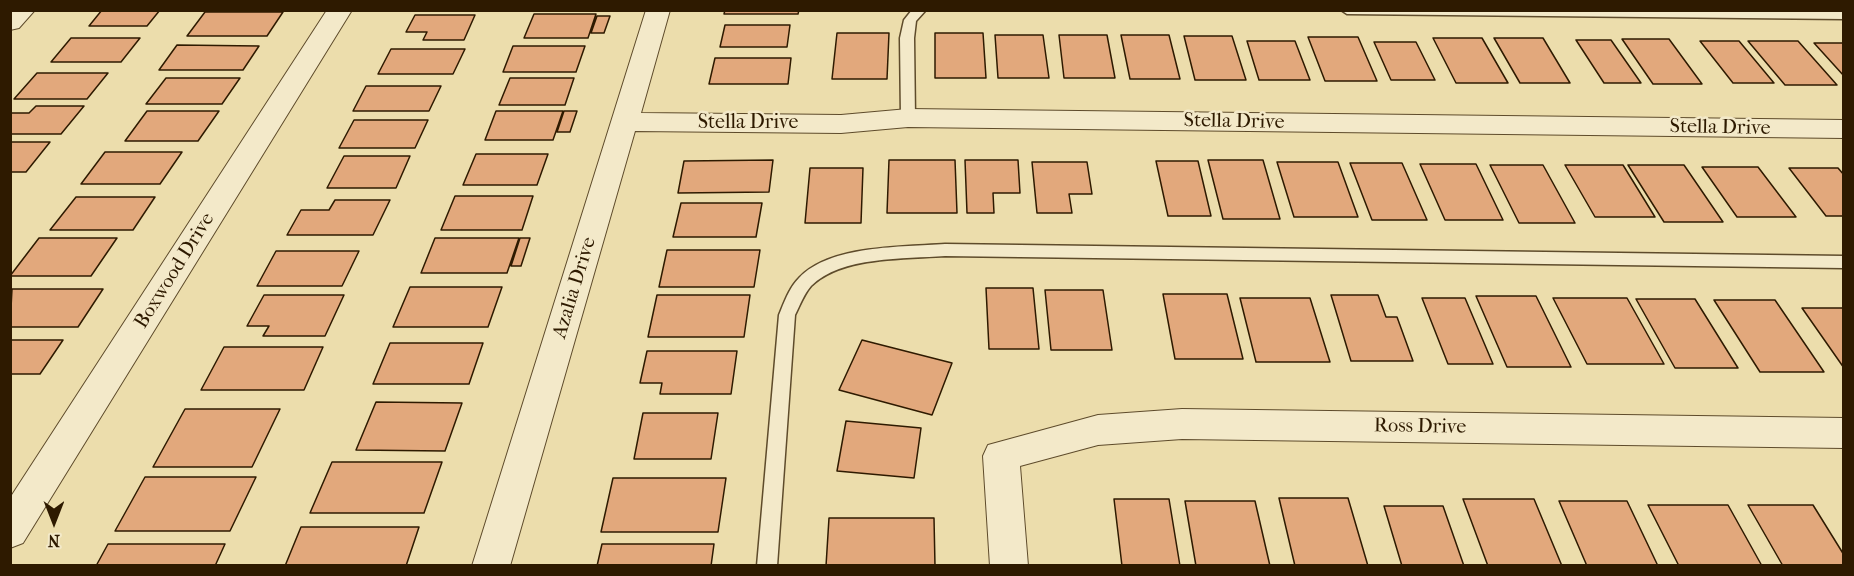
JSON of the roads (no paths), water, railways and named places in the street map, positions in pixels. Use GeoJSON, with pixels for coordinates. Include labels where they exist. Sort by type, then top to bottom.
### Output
{"type":"FeatureCollection","features":[{"type":"Feature","properties":{"kind":"street"},"geometry":{"type":"LineString","coordinates":[[10,23],[23,10]]}},
{"type":"Feature","properties":{"kind":"street","name":"Boxwood Drive"},"geometry":{"type":"LineString","coordinates":[[10,531],[340,10]]}},
{"type":"Feature","properties":{"kind":"street","name":"Azalia Drive"},"geometry":{"type":"LineString","coordinates":[[491,566],[658,10]]}},
{"type":"Feature","properties":{"kind":"street","name":"Stella Drive"},"geometry":{"type":"LineString","coordinates":[[624,122],[841,124],[908,118],[1844,129]]}},
{"type":"Feature","properties":{"kind":"street","name":"Ross Drive"},"geometry":{"type":"LineString","coordinates":[[1009,566],[1001,456],[1098,430],[1182,424],[1844,433]]}},
{"type":"Feature","properties":{"kind":"lane"},"geometry":{"type":"LineString","coordinates":[[908,118],[907,38],[910,20],[920,10]]}},
{"type":"Feature","properties":{"kind":"lane"},"geometry":{"type":"LineString","coordinates":[[1347,10],[1844,15]]}},
{"type":"Feature","properties":{"kind":"lane"},"geometry":{"type":"LineString","coordinates":[[767,566],[787,315],[804,283],[824,266],[872,256],[945,250],[1844,262]]}}]}
